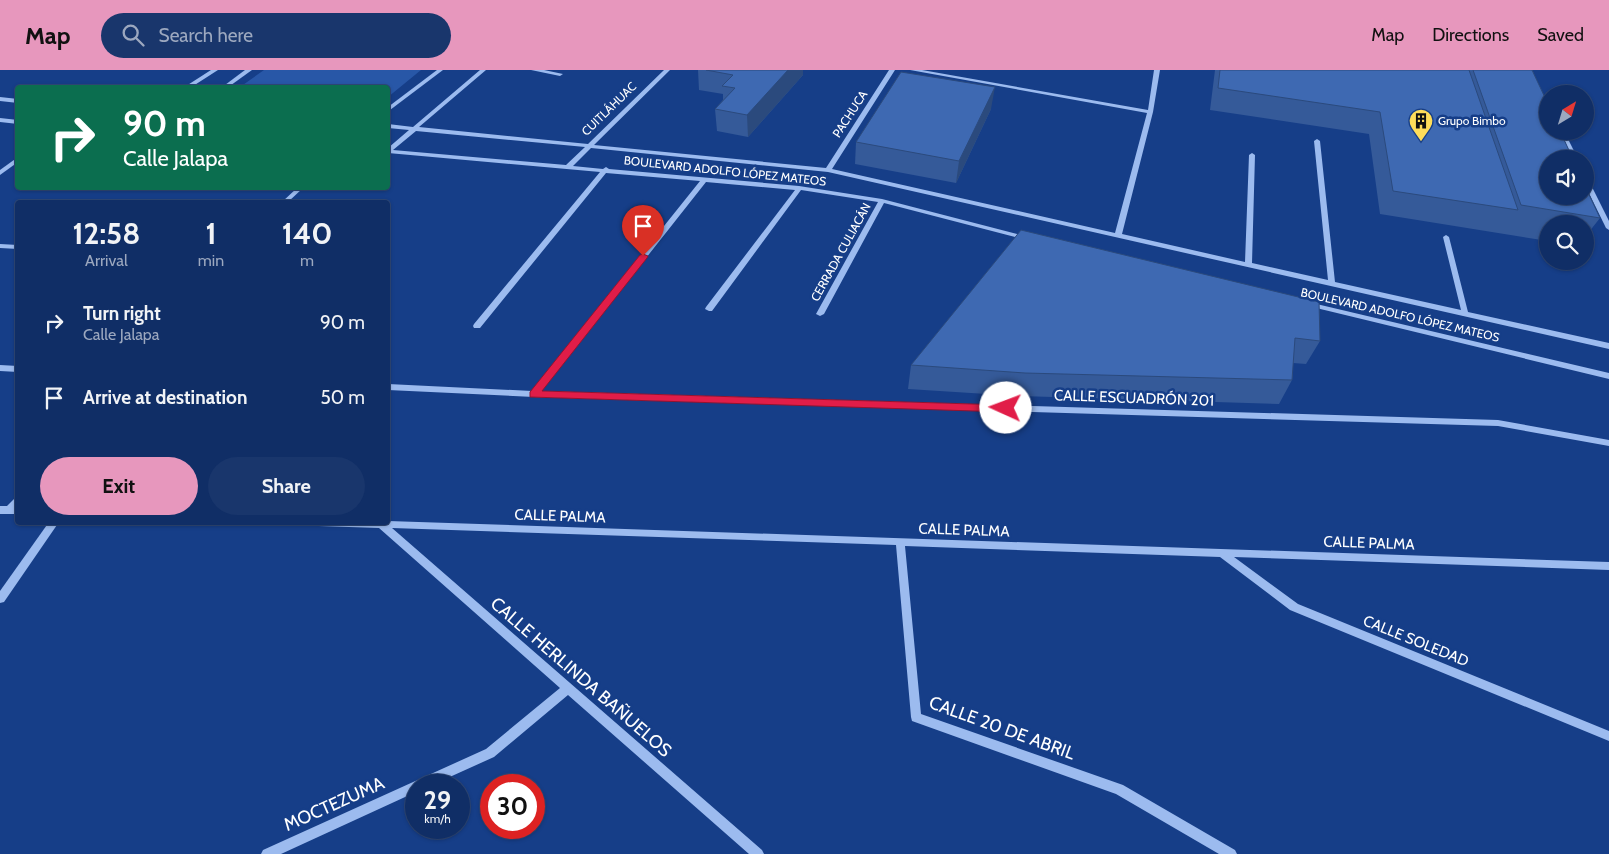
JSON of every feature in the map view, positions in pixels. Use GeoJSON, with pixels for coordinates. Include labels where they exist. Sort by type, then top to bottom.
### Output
{"type":"FeatureCollection","features":[{"type":"Feature","properties":{"kind":"street"},"geometry":{"type":"LineString","coordinates":[[190,85],[215,70]]}},
{"type":"Feature","properties":{"kind":"street"},"geometry":{"type":"LineString","coordinates":[[227,85],[249,70]]}},
{"type":"Feature","properties":{"kind":"street"},"geometry":{"type":"LineString","coordinates":[[390,108],[440,70]]}},
{"type":"Feature","properties":{"kind":"street"},"geometry":{"type":"LineString","coordinates":[[390,149],[483,70]]}},
{"type":"Feature","properties":{"kind":"street"},"geometry":{"type":"LineString","coordinates":[[534,70],[560,74]]}},
{"type":"Feature","properties":{"kind":"street","name":"CUITLÁHUAC"},"geometry":{"type":"LineString","coordinates":[[569,166],[587,146],[667,70]]}},
{"type":"Feature","properties":{"kind":"street","name":"PACHUCA"},"geometry":{"type":"LineString","coordinates":[[828,170],[892,70]]}},
{"type":"Feature","properties":{"kind":"street"},"geometry":{"type":"LineString","coordinates":[[913,70],[1150,112]]}},
{"type":"Feature","properties":{"kind":"street"},"geometry":{"type":"LineString","coordinates":[[1118,235],[1150,112],[1158,70]]}},
{"type":"Feature","properties":{"kind":"street"},"geometry":{"type":"LineString","coordinates":[[0,99],[15,101]]}},
{"type":"Feature","properties":{"kind":"street"},"geometry":{"type":"LineString","coordinates":[[0,120],[15,122]]}},
{"type":"Feature","properties":{"kind":"street","name":"BOULEVARD ADOLFO LÓPEZ MATEOS"},"geometry":{"type":"LineString","coordinates":[[390,126],[828,170],[1609,346]]}},
{"type":"Feature","properties":{"kind":"street"},"geometry":{"type":"LineString","coordinates":[[1317,141],[1332,283]]}},
{"type":"Feature","properties":{"kind":"street","name":"BOULEVARD ADOLFO LÓPEZ MATEOS"},"geometry":{"type":"LineString","coordinates":[[390,151],[606,169],[799,188],[882,202],[1037,240]]}},
{"type":"Feature","properties":{"kind":"street"},"geometry":{"type":"LineString","coordinates":[[1248,264],[1252,155]]}},
{"type":"Feature","properties":{"kind":"street"},"geometry":{"type":"LineString","coordinates":[[0,173],[15,161]]}},
{"type":"Feature","properties":{"kind":"street"},"geometry":{"type":"LineString","coordinates":[[477,326],[606,169]]}},
{"type":"Feature","properties":{"kind":"street"},"geometry":{"type":"LineString","coordinates":[[534,394],[704,180]]}},
{"type":"Feature","properties":{"kind":"street"},"geometry":{"type":"LineString","coordinates":[[710,309],[799,188]]}},
{"type":"Feature","properties":{"kind":"street"},"geometry":{"type":"LineString","coordinates":[[287,200],[298,190]]}},
{"type":"Feature","properties":{"kind":"street"},"geometry":{"type":"LineString","coordinates":[[1594,197],[1609,228]]}},
{"type":"Feature","properties":{"kind":"street","name":"CERRADA CULIACÁN"},"geometry":{"type":"LineString","coordinates":[[820,314],[882,202]]}},
{"type":"Feature","properties":{"kind":"street"},"geometry":{"type":"LineString","coordinates":[[1446,237],[1465,314]]}},
{"type":"Feature","properties":{"kind":"street"},"geometry":{"type":"LineString","coordinates":[[0,246],[15,247]]}},
{"type":"Feature","properties":{"kind":"street","name":"BOULEVARD ADOLFO LÓPEZ MATEOS"},"geometry":{"type":"LineString","coordinates":[[1299,302],[1609,376]]}},
{"type":"Feature","properties":{"kind":"street"},"geometry":{"type":"LineString","coordinates":[[0,368],[15,369]]}},
{"type":"Feature","properties":{"kind":"street","name":"CALLE ESCUADRÓN 201"},"geometry":{"type":"LineString","coordinates":[[390,387],[534,394],[1498,423],[1609,443]]}},
{"type":"Feature","properties":{"kind":"street"},"geometry":{"type":"LineString","coordinates":[[0,599],[53,525]]}},
{"type":"Feature","properties":{"kind":"street","name":"CALLE PALMA"},"geometry":{"type":"LineString","coordinates":[[382,525],[1609,566]]}},
{"type":"Feature","properties":{"kind":"street","name":"CALLE HERLINDA BAÑUELOS"},"geometry":{"type":"LineString","coordinates":[[382,525],[567,689],[758,854]]}},
{"type":"Feature","properties":{"kind":"street","name":"CALLE 20 DE ABRIL"},"geometry":{"type":"LineString","coordinates":[[900,542],[916,717],[1119,789],[1213,850],[1231,854]]}},
{"type":"Feature","properties":{"kind":"street","name":"CALLE SOLEDAD"},"geometry":{"type":"LineString","coordinates":[[1223,554],[1294,607],[1609,736]]}},
{"type":"Feature","properties":{"kind":"street","name":"MOCTEZUMA"},"geometry":{"type":"LineString","coordinates":[[444,774],[490,753],[567,689]]}},
{"type":"Feature","properties":{"kind":"street","name":"MOCTEZUMA"},"geometry":{"type":"LineString","coordinates":[[267,854],[405,792]]}},
{"type":"Feature","properties":{"kind":"shaded area"},"geometry":{"type":"Polygon","coordinates":[[[264,70],[421,70],[390,95],[390,85],[243,85],[264,70]]]}},
{"type":"Feature","properties":{"kind":"building"},"geometry":{"type":"Polygon","coordinates":[[[706,70],[788,70],[747,115],[715,109],[735,88],[722,86],[733,75],[706,70]]]}},
{"type":"Feature","properties":{"kind":"building","name":"Grupo Bimbo"},"geometry":{"type":"Polygon","coordinates":[[[1220,70],[1469,70],[1518,210],[1393,191],[1380,112],[1218,88],[1220,70]]]}},
{"type":"Feature","properties":{"kind":"building"},"geometry":{"type":"Polygon","coordinates":[[[1473,70],[1532,70],[1539,85],[1539,140],[1564,140],[1569,150],[1539,150],[1539,205],[1594,205],[1600,218],[1594,217],[1594,215],[1582,215],[1521,205],[1473,70]]]}},
{"type":"Feature","properties":{"kind":"building"},"geometry":{"type":"Polygon","coordinates":[[[901,72],[995,87],[959,161],[856,142],[901,72]]]}},
{"type":"Feature","properties":{"kind":"building"},"geometry":{"type":"Polygon","coordinates":[[[1021,230],[1319,302],[1320,341],[1295,338],[1292,380],[1025,373],[911,365],[1021,230]]]}},
{"type":"Feature","properties":{"kind":"place","name":"Grupo Bimbo"},"geometry":{"type":"Point","coordinates":[1421,142]}},
{"type":"Feature","properties":{"kind":"route"},"geometry":{"type":"LineString","coordinates":[[643,256],[534,394],[1006,408]]}}]}
